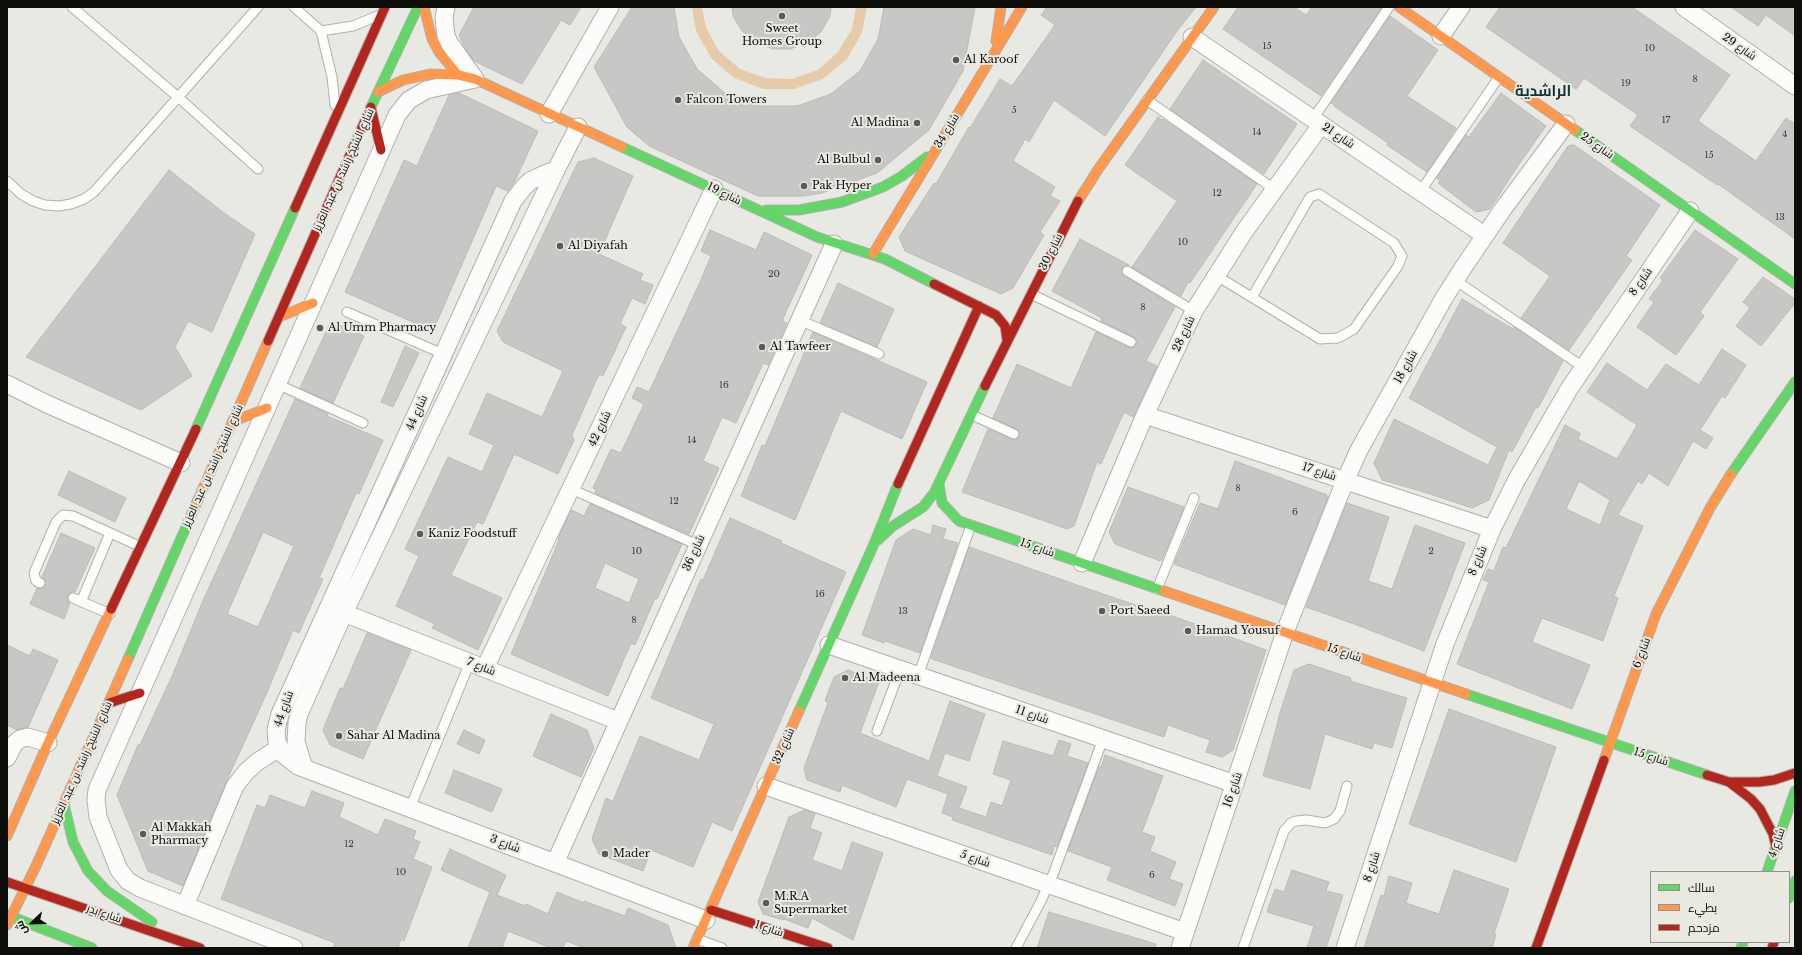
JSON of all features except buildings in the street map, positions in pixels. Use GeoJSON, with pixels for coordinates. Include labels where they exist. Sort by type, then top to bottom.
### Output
{"type":"FeatureCollection","features":[{"type":"Feature","properties":{"kind":"street","name":"شارع الشيخ راشد بن عبد العزيز"},"geometry":{"type":"LineString","coordinates":[[8,919],[26,887],[64,804],[378,92],[418,7]]}},
{"type":"Feature","properties":{"kind":"street"},"geometry":{"type":"LineString","coordinates":[[424,7],[432,39],[439,52],[458,75]]}},
{"type":"Feature","properties":{"kind":"street"},"geometry":{"type":"LineString","coordinates":[[294,948],[140,888],[128,881],[123,876],[109,845],[96,808],[97,790],[397,116],[409,100],[426,90],[475,79],[452,48],[446,36],[444,18],[446,7]]}},
{"type":"Feature","properties":{"kind":"street"},"geometry":{"type":"LineString","coordinates":[[549,114],[610,7]]}},
{"type":"Feature","properties":{"kind":"street"},"geometry":{"type":"LineString","coordinates":[[994,52],[999,26],[1000,7]]}},
{"type":"Feature","properties":{"kind":"street","name":"شارع 34"},"geometry":{"type":"LineString","coordinates":[[873,254],[1022,7]]}},
{"type":"Feature","properties":{"kind":"street","name":"شارع 30"},"geometry":{"type":"LineString","coordinates":[[916,512],[929,500],[938,484],[1007,340],[1085,189],[1214,7]]}},
{"type":"Feature","properties":{"kind":"street","name":"شارع 25"},"geometry":{"type":"LineString","coordinates":[[1399,7],[1795,284]]}},
{"type":"Feature","properties":{"kind":"street"},"geometry":{"type":"LineString","coordinates":[[1441,36],[1462,7]]}},
{"type":"Feature","properties":{"kind":"street","name":"شارع 29"},"geometry":{"type":"LineString","coordinates":[[1685,7],[1795,86]]}},
{"type":"Feature","properties":{"kind":"street"},"geometry":{"type":"LineString","coordinates":[[7,836],[48,743],[181,464],[383,10]]}},
{"type":"Feature","properties":{"kind":"street","name":"شارع 21"},"geometry":{"type":"LineString","coordinates":[[1192,38],[1484,235]]}},
{"type":"Feature","properties":{"kind":"street","name":"شارع 19"},"geometry":{"type":"LineString","coordinates":[[378,92],[403,80],[430,74],[458,75],[475,79],[834,244],[873,254],[990,311],[996,315],[1005,326],[1007,340]]}},
{"type":"Feature","properties":{"kind":"street"},"geometry":{"type":"LineString","coordinates":[[371,108],[381,150]]}},
{"type":"Feature","properties":{"kind":"street","name":"شارع 28"},"geometry":{"type":"LineString","coordinates":[[1082,563],[1145,416],[1194,311],[1317,122]]}},
{"type":"Feature","properties":{"kind":"street","name":"شارع 18"},"geometry":{"type":"LineString","coordinates":[[1286,632],[1345,481],[1367,437],[1455,280],[1484,235],[1566,124]]}},
{"type":"Feature","properties":{"kind":"street","name":"شارع 44"},"geometry":{"type":"LineString","coordinates":[[304,768],[297,751],[296,742],[299,714],[344,613],[578,127]]}},
{"type":"Feature","properties":{"kind":"street"},"geometry":{"type":"LineString","coordinates":[[755,209],[799,210],[842,202],[883,187],[920,163],[937,149]]}},
{"type":"Feature","properties":{"kind":"street","name":"شارع 44"},"geometry":{"type":"LineString","coordinates":[[279,748],[276,730],[280,714],[513,202],[530,181],[547,172],[556,170]]}},
{"type":"Feature","properties":{"kind":"street","name":"شارع 42"},"geometry":{"type":"LineString","coordinates":[[478,665],[571,489],[714,189]]}},
{"type":"Feature","properties":{"kind":"street","name":"شارع 8"},"geometry":{"type":"LineString","coordinates":[[1345,948],[1432,683],[1460,605],[1492,529],[1541,434],[1583,367],[1690,211]]}},
{"type":"Feature","properties":{"kind":"street","name":"شارع 36"},"geometry":{"type":"LineString","coordinates":[[556,863],[618,721],[834,244]]}},
{"type":"Feature","properties":{"kind":"street"},"geometry":{"type":"LineString","coordinates":[[1013,307],[1029,298]]}},
{"type":"Feature","properties":{"kind":"street"},"geometry":{"type":"LineString","coordinates":[[279,317],[313,303]]}},
{"type":"Feature","properties":{"kind":"street"},"geometry":{"type":"LineString","coordinates":[[905,494],[903,473],[979,306]]}},
{"type":"Feature","properties":{"kind":"street"},"geometry":{"type":"LineString","coordinates":[[990,311],[1004,309]]}},
{"type":"Feature","properties":{"kind":"street","name":"شارع 6"},"geometry":{"type":"LineString","coordinates":[[1536,948],[1656,614],[1691,542],[1731,474],[1795,382]]}},
{"type":"Feature","properties":{"kind":"street"},"geometry":{"type":"LineString","coordinates":[[7,384],[54,408],[181,464]]}},
{"type":"Feature","properties":{"kind":"street"},"geometry":{"type":"LineString","coordinates":[[232,422],[267,408]]}},
{"type":"Feature","properties":{"kind":"street","name":"شارع 17"},"geometry":{"type":"LineString","coordinates":[[1145,416],[1492,529]]}},
{"type":"Feature","properties":{"kind":"street","name":"شارع 32"},"geometry":{"type":"LineString","coordinates":[[693,948],[874,544],[903,473]]}},
{"type":"Feature","properties":{"kind":"street","name":"شارع 15"},"geometry":{"type":"LineString","coordinates":[[938,484],[942,503],[959,521]]}},
{"type":"Feature","properties":{"kind":"street","name":"شارع 32"},"geometry":{"type":"LineString","coordinates":[[874,544],[893,526],[916,512]]}},
{"type":"Feature","properties":{"kind":"street","name":"شارع 15"},"geometry":{"type":"LineString","coordinates":[[944,520],[959,521],[971,525],[1432,683],[1729,782],[1746,794],[1760,809],[1770,828],[1776,847]]}},
{"type":"Feature","properties":{"kind":"street","name":"شارع 7"},"geometry":{"type":"LineString","coordinates":[[344,613],[618,721]]}},
{"type":"Feature","properties":{"kind":"street","name":"شارع 16"},"geometry":{"type":"LineString","coordinates":[[1180,948],[1286,632]]}},
{"type":"Feature","properties":{"kind":"street","name":"شارع 11"},"geometry":{"type":"LineString","coordinates":[[829,645],[1235,784]]}},
{"type":"Feature","properties":{"kind":"street"},"geometry":{"type":"LineString","coordinates":[[109,703],[140,693]]}},
{"type":"Feature","properties":{"kind":"street"},"geometry":{"type":"LineString","coordinates":[[7,758],[14,744],[20,739],[28,737],[48,743]]}},
{"type":"Feature","properties":{"kind":"street"},"geometry":{"type":"LineString","coordinates":[[185,906],[235,786],[246,772],[279,748],[287,758],[304,768]]}},
{"type":"Feature","properties":{"kind":"street","name":"شارع 3"},"geometry":{"type":"LineString","coordinates":[[304,768],[556,863],[708,915]]}},
{"type":"Feature","properties":{"kind":"street","name":"شارع 15"},"geometry":{"type":"LineString","coordinates":[[1729,782],[1759,782],[1774,780],[1795,773]]}},
{"type":"Feature","properties":{"kind":"street","name":"شارع 5"},"geometry":{"type":"LineString","coordinates":[[766,786],[1185,932]]}},
{"type":"Feature","properties":{"kind":"street","name":"شارع 4"},"geometry":{"type":"LineString","coordinates":[[1767,871],[1795,791]]}},
{"type":"Feature","properties":{"kind":"street"},"geometry":{"type":"LineString","coordinates":[[64,804],[72,842],[80,860],[97,882],[118,899],[180,940]]}},
{"type":"Feature","properties":{"kind":"street"},"geometry":{"type":"LineString","coordinates":[[7,820],[21,805]]}},
{"type":"Feature","properties":{"kind":"street"},"geometry":{"type":"LineString","coordinates":[[1790,895],[1795,881]]}},
{"type":"Feature","properties":{"kind":"street","name":"شارع بدر"},"geometry":{"type":"LineString","coordinates":[[7,882],[26,887],[200,948]]}},
{"type":"Feature","properties":{"kind":"street","name":"شارع 1"},"geometry":{"type":"LineString","coordinates":[[708,915],[828,948]]}},
{"type":"Feature","properties":{"kind":"street"},"geometry":{"type":"LineString","coordinates":[[8,919],[45,926],[91,948]]}},
{"type":"Feature","properties":{"kind":"street"},"geometry":{"type":"LineString","coordinates":[[95,922],[103,923],[118,919]]}},
{"type":"Feature","properties":{"kind":"street"},"geometry":{"type":"LineString","coordinates":[[64,948],[91,948]]}},
{"type":"Feature","properties":{"kind":"lane"},"geometry":{"type":"LineString","coordinates":[[72,7],[178,97],[258,169]]}},
{"type":"Feature","properties":{"kind":"lane"},"geometry":{"type":"LineString","coordinates":[[7,181],[33,201],[45,205],[59,206],[71,204],[84,199],[99,187],[258,7]]}},
{"type":"Feature","properties":{"kind":"lane"},"geometry":{"type":"LineString","coordinates":[[294,7],[321,31],[332,76],[335,100],[334,122]]}},
{"type":"Feature","properties":{"kind":"lane"},"geometry":{"type":"LineString","coordinates":[[1317,122],[1389,7]]}},
{"type":"Feature","properties":{"kind":"lane"},"geometry":{"type":"LineString","coordinates":[[321,31],[353,26],[383,10]]}},
{"type":"Feature","properties":{"kind":"lane"},"geometry":{"type":"LineString","coordinates":[[1420,192],[1499,77]]}},
{"type":"Feature","properties":{"kind":"lane"},"geometry":{"type":"LineString","coordinates":[[1147,100],[1274,189]]}},
{"type":"Feature","properties":{"kind":"lane"},"geometry":{"type":"LineString","coordinates":[[1217,276],[1320,339],[1338,338],[1354,329],[1398,266],[1402,256],[1394,243],[1319,194],[1310,196],[1252,297]]}},
{"type":"Feature","properties":{"kind":"lane"},"geometry":{"type":"LineString","coordinates":[[1127,271],[1194,311]]}},
{"type":"Feature","properties":{"kind":"lane"},"geometry":{"type":"LineString","coordinates":[[1455,280],[1583,367]]}},
{"type":"Feature","properties":{"kind":"lane"},"geometry":{"type":"LineString","coordinates":[[1029,298],[1131,342]]}},
{"type":"Feature","properties":{"kind":"lane"},"geometry":{"type":"LineString","coordinates":[[347,312],[444,354]]}},
{"type":"Feature","properties":{"kind":"lane"},"geometry":{"type":"LineString","coordinates":[[799,320],[879,354]]}},
{"type":"Feature","properties":{"kind":"lane"},"geometry":{"type":"LineString","coordinates":[[277,384],[363,423]]}},
{"type":"Feature","properties":{"kind":"lane"},"geometry":{"type":"LineString","coordinates":[[972,415],[1014,434]]}},
{"type":"Feature","properties":{"kind":"lane"},"geometry":{"type":"LineString","coordinates":[[571,489],[698,545]]}},
{"type":"Feature","properties":{"kind":"lane"},"geometry":{"type":"LineString","coordinates":[[1157,589],[1194,498]]}},
{"type":"Feature","properties":{"kind":"lane"},"geometry":{"type":"LineString","coordinates":[[40,583],[36,581],[34,573],[59,518],[69,514],[141,548]]}},
{"type":"Feature","properties":{"kind":"lane"},"geometry":{"type":"LineString","coordinates":[[918,676],[971,525]]}},
{"type":"Feature","properties":{"kind":"lane"},"geometry":{"type":"LineString","coordinates":[[110,533],[77,600],[110,614]]}},
{"type":"Feature","properties":{"kind":"lane"},"geometry":{"type":"LineString","coordinates":[[410,808],[478,665]]}},
{"type":"Feature","properties":{"kind":"lane"},"geometry":{"type":"LineString","coordinates":[[877,731],[900,670]]}},
{"type":"Feature","properties":{"kind":"lane"},"geometry":{"type":"LineString","coordinates":[[1016,948],[1049,885],[1103,739]]}},
{"type":"Feature","properties":{"kind":"lane"},"geometry":{"type":"LineString","coordinates":[[1243,948],[1284,831],[1291,823],[1296,821],[1306,820],[1325,823],[1334,819],[1340,812],[1347,786]]}},
{"type":"Feature","properties":{"kind":"lane"},"geometry":{"type":"LineString","coordinates":[[697,939],[722,948]]}},
{"type":"Feature","properties":{"kind":"shaded area"},"geometry":{"type":"Polygon","coordinates":[[[692,7],[702,7],[706,28],[719,51],[740,69],[765,78],[792,79],[818,70],[838,52],[852,29],[856,7],[867,7],[862,33],[847,59],[823,79],[794,89],[763,89],[734,78],[711,58],[696,31],[692,7]]]}},
{"type":"Feature","properties":{"kind":"traffic: fast"},"geometry":{"type":"LineString","coordinates":[[371,107],[418,7]]}},
{"type":"Feature","properties":{"kind":"traffic: fast"},"geometry":{"type":"LineString","coordinates":[[1575,130],[1795,284]]}},
{"type":"Feature","properties":{"kind":"traffic: fast"},"geometry":{"type":"LineString","coordinates":[[622,147],[817,237],[885,259],[934,284]]}},
{"type":"Feature","properties":{"kind":"traffic: fast"},"geometry":{"type":"LineString","coordinates":[[766,210],[799,210],[842,202],[883,187],[902,176],[927,157]]}},
{"type":"Feature","properties":{"kind":"traffic: fast"},"geometry":{"type":"LineString","coordinates":[[196,429],[295,208]]}},
{"type":"Feature","properties":{"kind":"traffic: fast"},"geometry":{"type":"LineString","coordinates":[[1731,474],[1795,382]]}},
{"type":"Feature","properties":{"kind":"traffic: fast"},"geometry":{"type":"LineString","coordinates":[[878,540],[893,526],[923,507],[934,493],[985,386]]}},
{"type":"Feature","properties":{"kind":"traffic: fast"},"geometry":{"type":"LineString","coordinates":[[799,711],[874,544],[898,484]]}},
{"type":"Feature","properties":{"kind":"traffic: fast"},"geometry":{"type":"LineString","coordinates":[[939,484],[942,503],[959,521],[1164,591]]}},
{"type":"Feature","properties":{"kind":"traffic: fast"},"geometry":{"type":"LineString","coordinates":[[128,659],[197,502]]}},
{"type":"Feature","properties":{"kind":"traffic: fast"},"geometry":{"type":"LineString","coordinates":[[1466,694],[1707,775]]}},
{"type":"Feature","properties":{"kind":"traffic: fast"},"geometry":{"type":"LineString","coordinates":[[1767,871],[1795,791]]}},
{"type":"Feature","properties":{"kind":"traffic: fast"},"geometry":{"type":"LineString","coordinates":[[64,804],[73,842],[88,871],[107,891],[152,922]]}},
{"type":"Feature","properties":{"kind":"traffic: fast"},"geometry":{"type":"LineString","coordinates":[[1790,895],[1795,881]]}},
{"type":"Feature","properties":{"kind":"traffic: fast"},"geometry":{"type":"LineString","coordinates":[[7,915],[92,948]]}},
{"type":"Feature","properties":{"kind":"traffic: fast"},"geometry":{"type":"LineString","coordinates":[[1741,948],[1743,943]]}},
{"type":"Feature","properties":{"kind":"traffic: slow"},"geometry":{"type":"LineString","coordinates":[[424,7],[432,39],[439,52],[458,75]]}},
{"type":"Feature","properties":{"kind":"traffic: slow"},"geometry":{"type":"LineString","coordinates":[[996,41],[1001,7]]}},
{"type":"Feature","properties":{"kind":"traffic: slow"},"geometry":{"type":"LineString","coordinates":[[873,254],[1022,7]]}},
{"type":"Feature","properties":{"kind":"traffic: slow"},"geometry":{"type":"LineString","coordinates":[[1078,201],[1099,168],[1214,7]]}},
{"type":"Feature","properties":{"kind":"traffic: slow"},"geometry":{"type":"LineString","coordinates":[[1399,7],[1575,130]]}},
{"type":"Feature","properties":{"kind":"traffic: slow"},"geometry":{"type":"LineString","coordinates":[[378,92],[403,80],[430,74],[458,75],[475,79],[622,147]]}},
{"type":"Feature","properties":{"kind":"traffic: slow"},"geometry":{"type":"LineString","coordinates":[[279,317],[313,303]]}},
{"type":"Feature","properties":{"kind":"traffic: slow"},"geometry":{"type":"LineString","coordinates":[[197,502],[268,341]]}},
{"type":"Feature","properties":{"kind":"traffic: slow"},"geometry":{"type":"LineString","coordinates":[[232,422],[267,408]]}},
{"type":"Feature","properties":{"kind":"traffic: slow"},"geometry":{"type":"LineString","coordinates":[[1604,760],[1656,614],[1710,508],[1731,474]]}},
{"type":"Feature","properties":{"kind":"traffic: slow"},"geometry":{"type":"LineString","coordinates":[[1164,591],[1466,694]]}},
{"type":"Feature","properties":{"kind":"traffic: slow"},"geometry":{"type":"LineString","coordinates":[[7,836],[48,743],[111,609]]}},
{"type":"Feature","properties":{"kind":"traffic: slow"},"geometry":{"type":"LineString","coordinates":[[7,925],[36,866],[128,659]]}},
{"type":"Feature","properties":{"kind":"traffic: slow"},"geometry":{"type":"LineString","coordinates":[[693,948],[799,711]]}},
{"type":"Feature","properties":{"kind":"traffic: jam"},"geometry":{"type":"LineString","coordinates":[[295,208],[385,7]]}},
{"type":"Feature","properties":{"kind":"traffic: jam"},"geometry":{"type":"LineString","coordinates":[[268,341],[371,107]]}},
{"type":"Feature","properties":{"kind":"traffic: jam"},"geometry":{"type":"LineString","coordinates":[[371,108],[381,150]]}},
{"type":"Feature","properties":{"kind":"traffic: jam"},"geometry":{"type":"LineString","coordinates":[[985,386],[1078,201]]}},
{"type":"Feature","properties":{"kind":"traffic: jam"},"geometry":{"type":"LineString","coordinates":[[934,284],[996,315],[1005,326],[1007,340]]}},
{"type":"Feature","properties":{"kind":"traffic: jam"},"geometry":{"type":"LineString","coordinates":[[898,484],[979,306]]}},
{"type":"Feature","properties":{"kind":"traffic: jam"},"geometry":{"type":"LineString","coordinates":[[111,609],[196,429]]}},
{"type":"Feature","properties":{"kind":"traffic: jam"},"geometry":{"type":"LineString","coordinates":[[109,703],[140,693]]}},
{"type":"Feature","properties":{"kind":"traffic: jam"},"geometry":{"type":"LineString","coordinates":[[1536,948],[1604,760]]}},
{"type":"Feature","properties":{"kind":"traffic: jam"},"geometry":{"type":"LineString","coordinates":[[1729,782],[1759,782],[1774,780],[1795,773]]}},
{"type":"Feature","properties":{"kind":"traffic: jam"},"geometry":{"type":"LineString","coordinates":[[1707,775],[1729,782],[1751,799],[1760,809],[1773,834],[1776,847]]}},
{"type":"Feature","properties":{"kind":"traffic: jam"},"geometry":{"type":"LineString","coordinates":[[7,882],[200,948]]}},
{"type":"Feature","properties":{"kind":"traffic: jam"},"geometry":{"type":"LineString","coordinates":[[711,910],[828,948]]}},
{"type":"Feature","properties":{"kind":"traffic: jam"},"geometry":{"type":"LineString","coordinates":[[1772,948],[1774,943]]}},
{"type":"Feature","properties":{"kind":"place","name":"Sweet Homes Group"},"geometry":{"type":"Point","coordinates":[782,16]}},
{"type":"Feature","properties":{"kind":"place","name":"Al Karoof"},"geometry":{"type":"Point","coordinates":[956,60]}},
{"type":"Feature","properties":{"kind":"place","name":"Falcon Towers"},"geometry":{"type":"Point","coordinates":[678,100]}},
{"type":"Feature","properties":{"kind":"place","name":"Al Madina"},"geometry":{"type":"Point","coordinates":[917,123]}},
{"type":"Feature","properties":{"kind":"place","name":"Al Bulbul"},"geometry":{"type":"Point","coordinates":[878,160]}},
{"type":"Feature","properties":{"kind":"place","name":"Pak Hyper"},"geometry":{"type":"Point","coordinates":[804,186]}},
{"type":"Feature","properties":{"kind":"place","name":"Al Diyafah"},"geometry":{"type":"Point","coordinates":[560,246]}},
{"type":"Feature","properties":{"kind":"place","name":"Al Umm Pharmacy"},"geometry":{"type":"Point","coordinates":[320,328]}},
{"type":"Feature","properties":{"kind":"place","name":"Al Tawfeer"},"geometry":{"type":"Point","coordinates":[762,347]}},
{"type":"Feature","properties":{"kind":"place","name":"Kaniz Foodstuff"},"geometry":{"type":"Point","coordinates":[420,534]}},
{"type":"Feature","properties":{"kind":"place","name":"Port Saeed"},"geometry":{"type":"Point","coordinates":[1102,611]}},
{"type":"Feature","properties":{"kind":"place","name":"Hamad Yousuf"},"geometry":{"type":"Point","coordinates":[1188,631]}},
{"type":"Feature","properties":{"kind":"place","name":"Al Madeena"},"geometry":{"type":"Point","coordinates":[845,678]}},
{"type":"Feature","properties":{"kind":"place","name":"Sahar Al Madina"},"geometry":{"type":"Point","coordinates":[339,736]}},
{"type":"Feature","properties":{"kind":"place","name":"Al Makkah Pharmacy"},"geometry":{"type":"Point","coordinates":[143,834]}},
{"type":"Feature","properties":{"kind":"place","name":"Mader"},"geometry":{"type":"Point","coordinates":[605,854]}},
{"type":"Feature","properties":{"kind":"place","name":"M.R.A Supermarket"},"geometry":{"type":"Point","coordinates":[766,903]}},
{"type":"Feature","properties":{"kind":"district","name":"الراشدية"},"geometry":{"type":"Point","coordinates":[1543,92]}}]}
